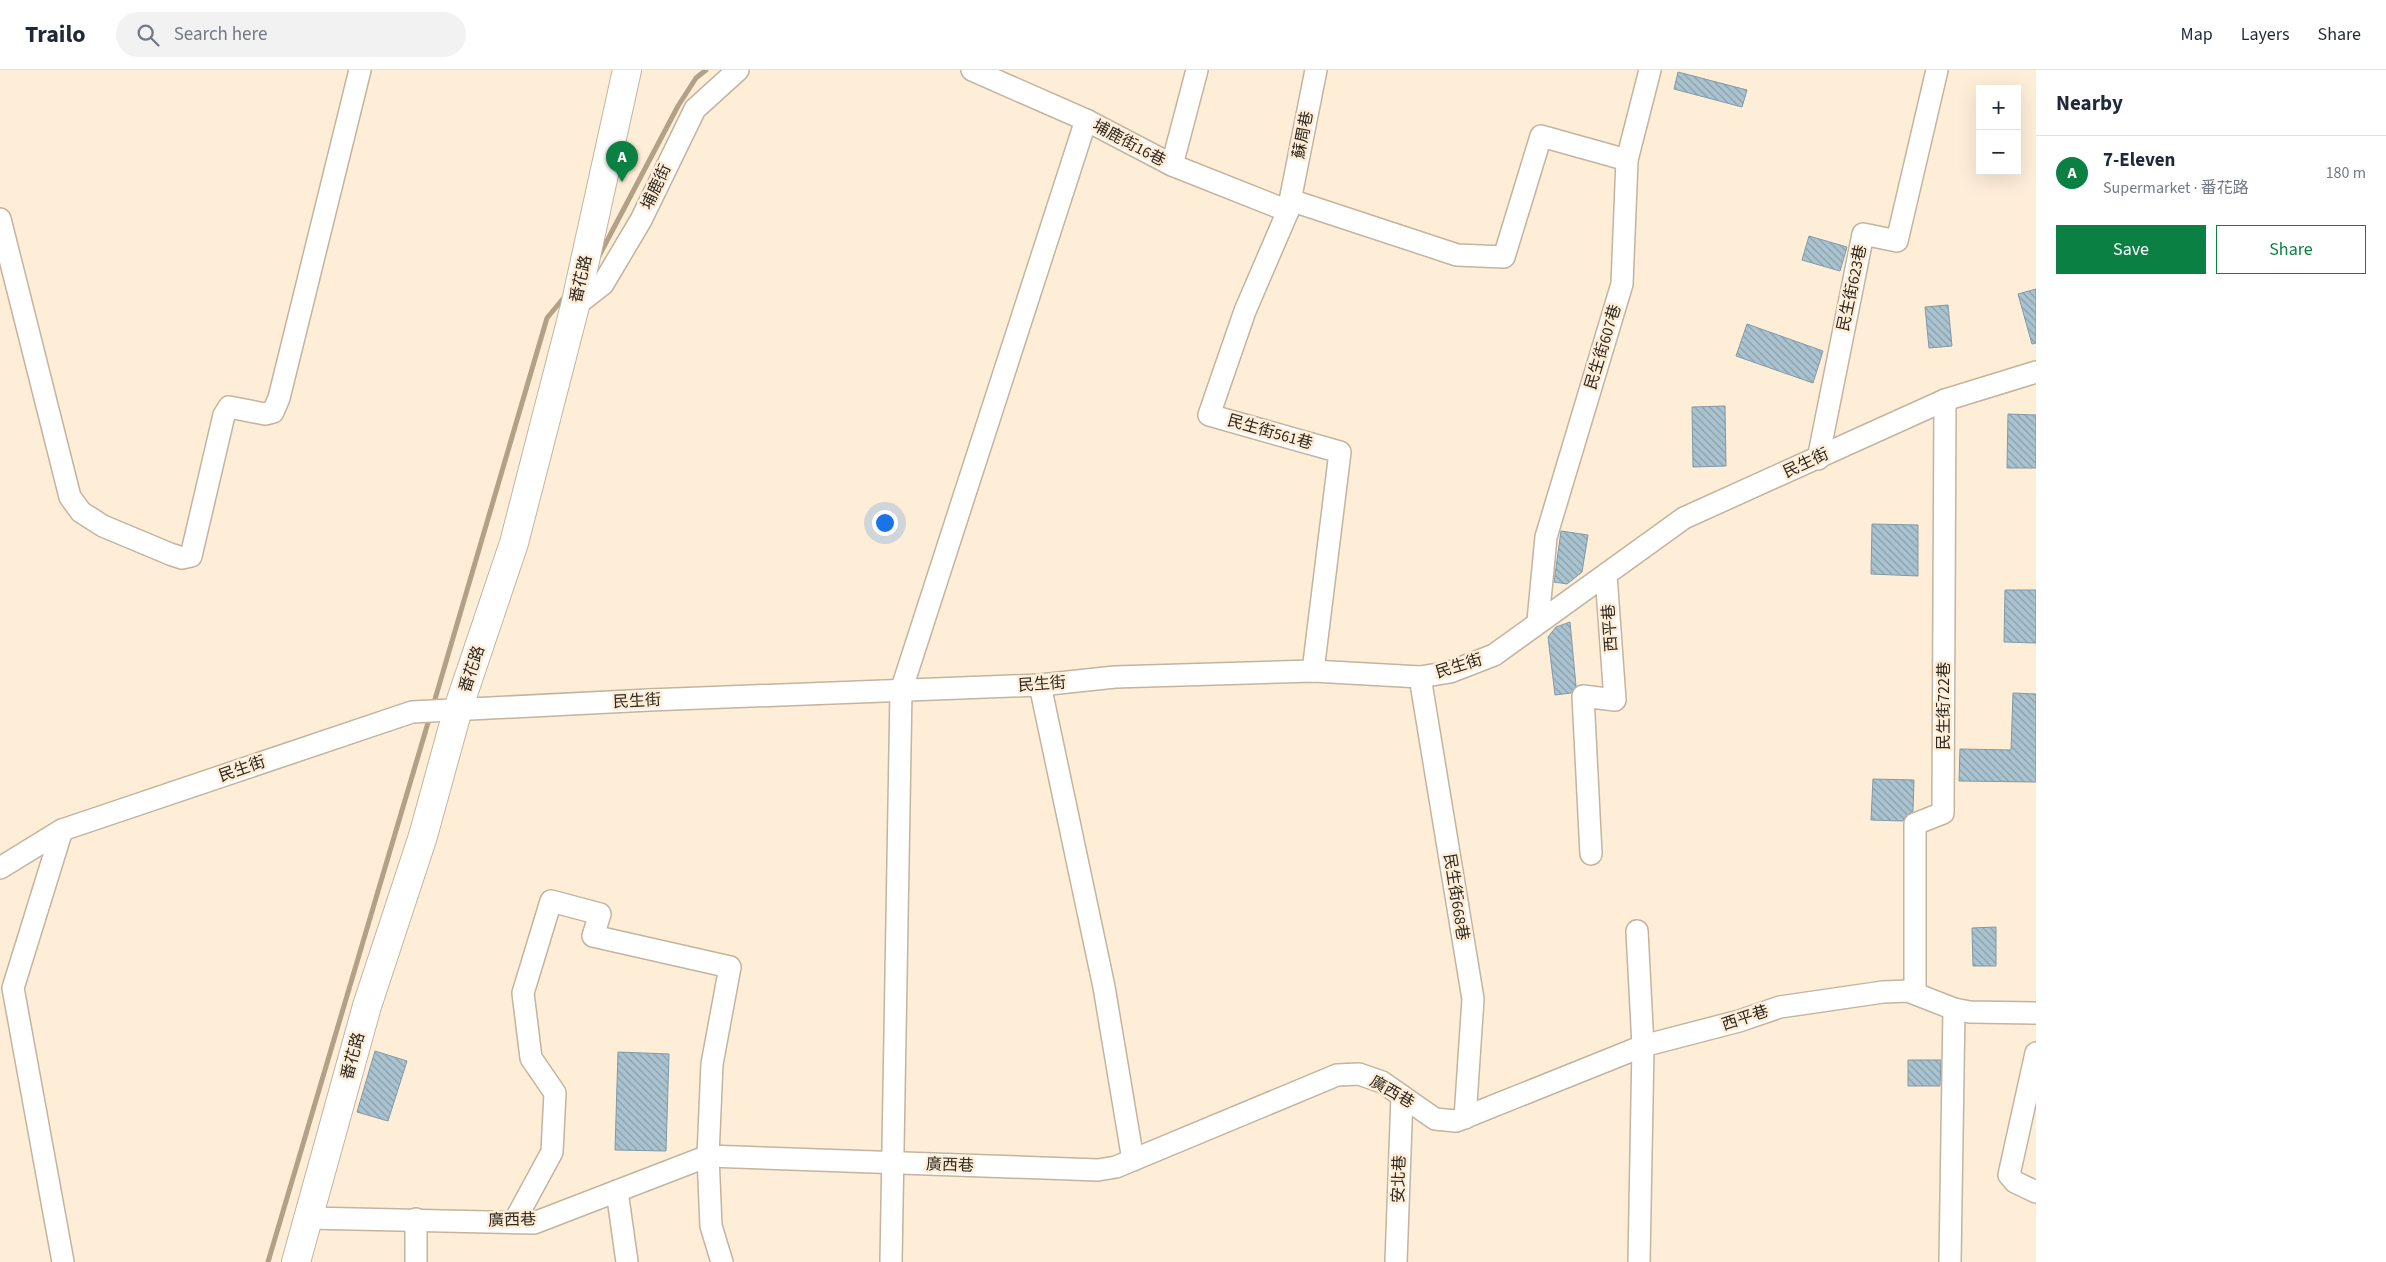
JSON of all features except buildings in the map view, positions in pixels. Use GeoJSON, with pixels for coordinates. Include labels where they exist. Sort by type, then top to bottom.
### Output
{"type":"FeatureCollection","features":[{"type":"Feature","properties":{"kind":"main road","name":"番花路"},"geometry":{"type":"LineString","coordinates":[[296,1262],[367,1006],[422,836],[458,709],[514,543],[575,306],[627,70]]}},
{"type":"Feature","properties":{"kind":"street"},"geometry":{"type":"LineString","coordinates":[[0,219],[70,497],[81,512],[103,526],[170,554],[182,558],[191,556],[224,415],[230,407],[265,414],[273,412],[278,398],[360,70]]}},
{"type":"Feature","properties":{"kind":"street","name":"埔鹿街"},"geometry":{"type":"LineString","coordinates":[[575,306],[603,284],[641,220],[695,109],[738,70]]}},
{"type":"Feature","properties":{"kind":"street","name":"埔鹿街16巷"},"geometry":{"type":"LineString","coordinates":[[972,70],[1086,120],[1172,165],[1289,205],[1456,255],[1504,257],[1541,136],[1627,160]]}},
{"type":"Feature","properties":{"kind":"street"},"geometry":{"type":"LineString","coordinates":[[1172,165],[1197,70]]}},
{"type":"Feature","properties":{"kind":"street","name":"蘇周巷"},"geometry":{"type":"LineString","coordinates":[[1289,205],[1316,70]]}},
{"type":"Feature","properties":{"kind":"street","name":"民生街607巷"},"geometry":{"type":"LineString","coordinates":[[1538,622],[1546,537],[1622,284],[1627,160],[1650,70]]}},
{"type":"Feature","properties":{"kind":"street","name":"民生街623巷"},"geometry":{"type":"LineString","coordinates":[[1818,459],[1864,234],[1897,241],[1936,70]]}},
{"type":"Feature","properties":{"kind":"street"},"geometry":{"type":"LineString","coordinates":[[891,1262],[901,691],[1086,120]]}},
{"type":"Feature","properties":{"kind":"street","name":"民生街561巷"},"geometry":{"type":"LineString","coordinates":[[1289,205],[1245,311],[1209,414],[1340,452],[1313,671]]}},
{"type":"Feature","properties":{"kind":"street","name":"民生街"},"geometry":{"type":"LineString","coordinates":[[0,868],[62,830],[412,712],[1040,685],[1115,677],[1313,671],[1420,677],[1450,672],[1494,655],[1684,518],[1945,400],[2036,372]]}},
{"type":"Feature","properties":{"kind":"street","name":"民生街722巷"},"geometry":{"type":"LineString","coordinates":[[1915,993],[1915,824],[1943,813],[1945,400]]}},
{"type":"Feature","properties":{"kind":"street","name":"西平巷"},"geometry":{"type":"LineString","coordinates":[[1591,854],[1583,696],[1616,700],[1606,575]]}},
{"type":"Feature","properties":{"kind":"street","name":"民生街668巷"},"geometry":{"type":"LineString","coordinates":[[1420,677],[1473,999],[1465,1118]]}},
{"type":"Feature","properties":{"kind":"street"},"geometry":{"type":"LineString","coordinates":[[1040,685],[1104,987],[1133,1160]]}},
{"type":"Feature","properties":{"kind":"street"},"geometry":{"type":"LineString","coordinates":[[62,830],[14,988],[63,1262]]}},
{"type":"Feature","properties":{"kind":"street"},"geometry":{"type":"LineString","coordinates":[[514,1222],[552,1152],[555,1093],[531,1058],[523,993],[551,901],[600,914],[593,936],[730,967],[712,1064],[708,1156],[711,1226],[722,1262]]}},
{"type":"Feature","properties":{"kind":"street"},"geometry":{"type":"LineString","coordinates":[[1637,931],[1644,1046],[1639,1262]]}},
{"type":"Feature","properties":{"kind":"street","name":"西平巷"},"geometry":{"type":"LineString","coordinates":[[1465,1118],[1644,1046],[1740,1021],[1780,1006],[1883,992],[1908,991],[1954,1009],[1970,1012],[2036,1012]]}},
{"type":"Feature","properties":{"kind":"street"},"geometry":{"type":"LineString","coordinates":[[1950,1262],[1954,1009]]}},
{"type":"Feature","properties":{"kind":"street"},"geometry":{"type":"LineString","coordinates":[[2036,1053],[2008,1174],[2015,1182],[2036,1192]]}},
{"type":"Feature","properties":{"kind":"street","name":"廣西巷"},"geometry":{"type":"LineString","coordinates":[[309,1218],[534,1222],[708,1156],[1098,1170],[1116,1167],[1337,1075],[1359,1074],[1382,1082],[1436,1119],[1456,1121],[1465,1118]]}},
{"type":"Feature","properties":{"kind":"street","name":"安北巷"},"geometry":{"type":"LineString","coordinates":[[1396,1262],[1402,1096]]}},
{"type":"Feature","properties":{"kind":"street"},"geometry":{"type":"LineString","coordinates":[[617,1191],[627,1262]]}},
{"type":"Feature","properties":{"kind":"street"},"geometry":{"type":"LineString","coordinates":[[416,1219],[416,1262]]}},
{"type":"Feature","properties":{"kind":"waterway"},"geometry":{"type":"LineString","coordinates":[[599,256],[678,106],[696,78],[706,70]]}},
{"type":"Feature","properties":{"kind":"waterway"},"geometry":{"type":"LineString","coordinates":[[433,706],[547,318],[566,295]]}},
{"type":"Feature","properties":{"kind":"waterway"},"geometry":{"type":"LineString","coordinates":[[268,1262],[430,716]]}},
{"type":"Feature","properties":{"kind":"place","name":"7-Eleven"},"geometry":{"type":"Point","coordinates":[622,182]}}]}
